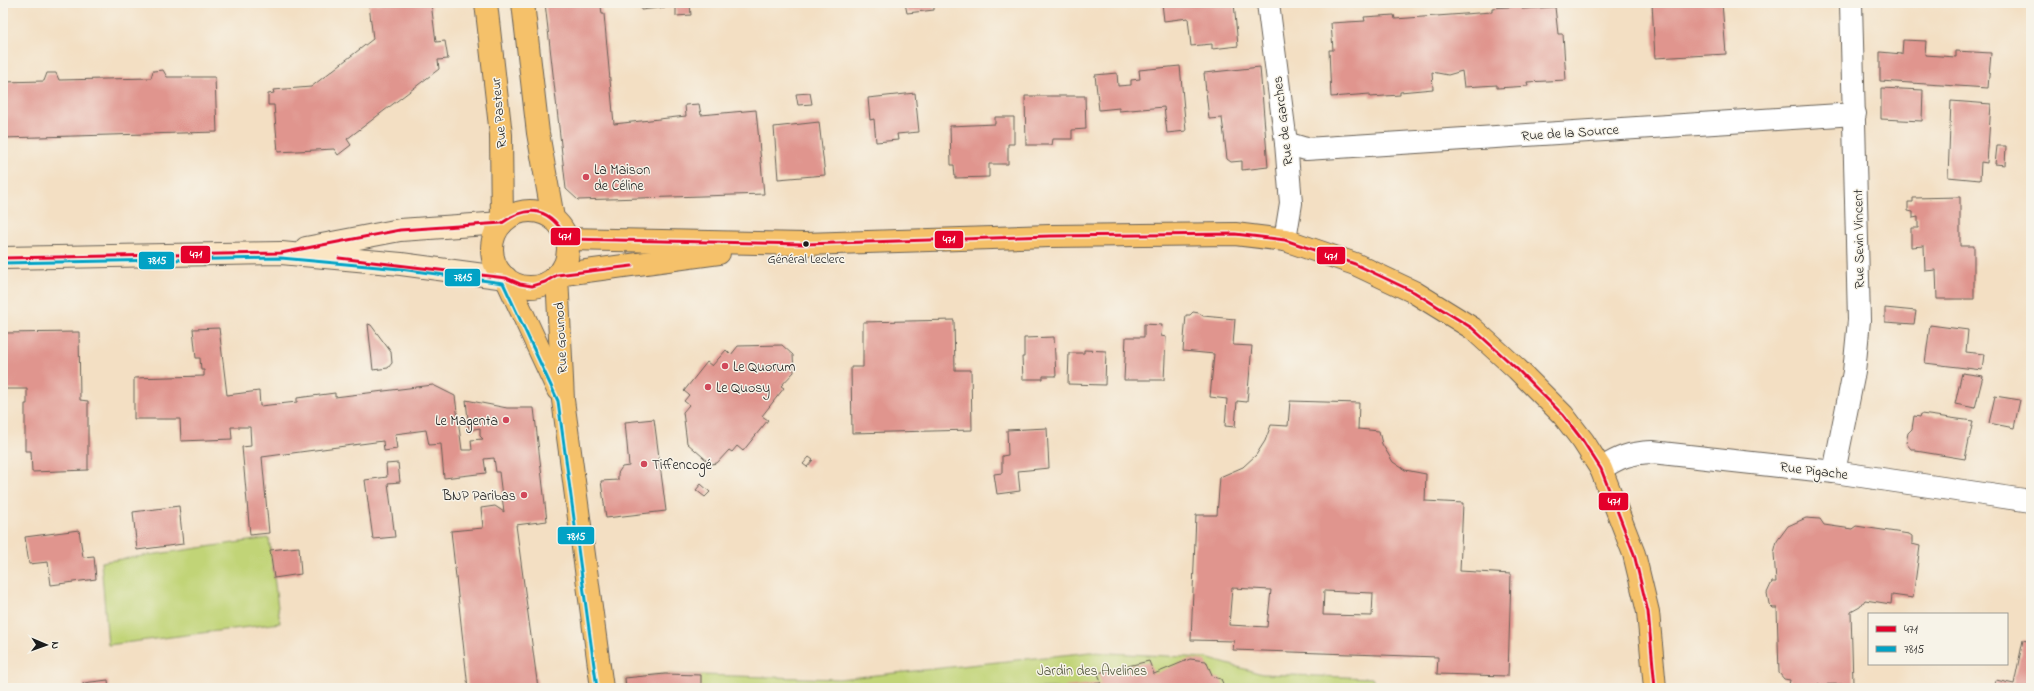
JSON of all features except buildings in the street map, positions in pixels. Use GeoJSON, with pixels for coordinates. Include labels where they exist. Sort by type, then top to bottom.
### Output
{"type":"FeatureCollection","features":[{"type":"Feature","properties":{"kind":"main road","name":"Rue Pasteur"},"geometry":{"type":"LineString","coordinates":[[486,3],[501,135],[502,223]]}},
{"type":"Feature","properties":{"kind":"main road"},"geometry":{"type":"LineString","coordinates":[[523,3],[538,133],[553,218]]}},
{"type":"Feature","properties":{"kind":"main road"},"geometry":{"type":"LineString","coordinates":[[532,211],[543,213],[553,218],[562,228],[567,239],[567,252],[564,265],[557,275],[548,282],[538,286],[526,287],[516,284],[506,278],[498,269],[493,258],[494,239],[502,223],[510,216],[521,212],[532,211]]}},
{"type":"Feature","properties":{"kind":"main road"},"geometry":{"type":"LineString","coordinates":[[281,253],[400,230],[502,223]]}},
{"type":"Feature","properties":{"kind":"main road"},"geometry":{"type":"LineString","coordinates":[[567,239],[780,244],[1050,236],[1235,234],[1284,240],[1355,264],[1414,292],[1472,328],[1517,369],[1563,415],[1600,468],[1634,554],[1642,582],[1648,612],[1655,688]]}},
{"type":"Feature","properties":{"kind":"main road"},"geometry":{"type":"LineString","coordinates":[[557,275],[780,244]]}},
{"type":"Feature","properties":{"kind":"main road"},"geometry":{"type":"LineString","coordinates":[[3,258],[281,253],[401,264],[506,278]]}},
{"type":"Feature","properties":{"kind":"main road","name":"Rue Gounod"},"geometry":{"type":"LineString","coordinates":[[557,275],[563,400],[602,688]]}},
{"type":"Feature","properties":{"kind":"main road","name":"Rue Gounod"},"geometry":{"type":"LineString","coordinates":[[506,278],[563,400]]}},
{"type":"Feature","properties":{"kind":"street","name":"Rue de Garches"},"geometry":{"type":"LineString","coordinates":[[1268,3],[1286,143],[1291,203],[1284,240]]}},
{"type":"Feature","properties":{"kind":"street","name":"Rue Sevin Vincent"},"geometry":{"type":"LineString","coordinates":[[1834,472],[1854,372],[1859,320],[1851,3]]}},
{"type":"Feature","properties":{"kind":"street","name":"Rue de la Source"},"geometry":{"type":"LineString","coordinates":[[1286,143],[1306,149],[1855,114]]}},
{"type":"Feature","properties":{"kind":"street","name":"Rue Pigache"},"geometry":{"type":"LineString","coordinates":[[1600,468],[1631,453],[1652,452],[1834,472],[2031,501]]}},
{"type":"Feature","properties":{"kind":"green space"},"geometry":{"type":"Polygon","coordinates":[[[269,538],[280,623],[108,645],[101,562],[269,538]]]}},
{"type":"Feature","properties":{"kind":"green space","name":"Jardin des Avelines"},"geometry":{"type":"Polygon","coordinates":[[[1091,652],[1206,658],[1262,674],[1372,678],[1377,688],[626,688],[625,678],[665,674],[839,679],[1091,652]]]}},
{"type":"Feature","properties":{"kind":"transit line","name":"471"},"geometry":{"type":"LineString","coordinates":[[3,258],[281,253],[400,230],[502,223],[512,217],[531,211],[547,215],[561,229],[567,239],[805,244],[1050,236],[1235,234],[1285,240],[1355,264],[1414,292],[1472,328],[1517,369],[1563,415],[1583,441],[1601,469],[1634,554],[1648,612],[1655,688]]}},
{"type":"Feature","properties":{"kind":"transit line","name":"7815"},"geometry":{"type":"LineString","coordinates":[[3,263],[281,258],[400,269],[503,283],[558,401],[597,688]]}},
{"type":"Feature","properties":{"kind":"transit line","name":"471"},"geometry":{"type":"LineString","coordinates":[[339,258],[506,278],[520,284],[532,286],[545,282],[557,275],[632,266]]}},
{"type":"Feature","properties":{"kind":"place","name":"La Maison de Céline"},"geometry":{"type":"Point","coordinates":[586,177]}},
{"type":"Feature","properties":{"kind":"place","name":"Général Leclerc"},"geometry":{"type":"Point","coordinates":[806,244]}},
{"type":"Feature","properties":{"kind":"place","name":"Le Quorum"},"geometry":{"type":"Point","coordinates":[725,366]}},
{"type":"Feature","properties":{"kind":"place","name":"Le Quosy"},"geometry":{"type":"Point","coordinates":[708,387]}},
{"type":"Feature","properties":{"kind":"place","name":"Le Magenta"},"geometry":{"type":"Point","coordinates":[506,420]}},
{"type":"Feature","properties":{"kind":"place","name":"Tiffencogé"},"geometry":{"type":"Point","coordinates":[644,464]}},
{"type":"Feature","properties":{"kind":"place","name":"BNP Paribas"},"geometry":{"type":"Point","coordinates":[524,495]}}]}
